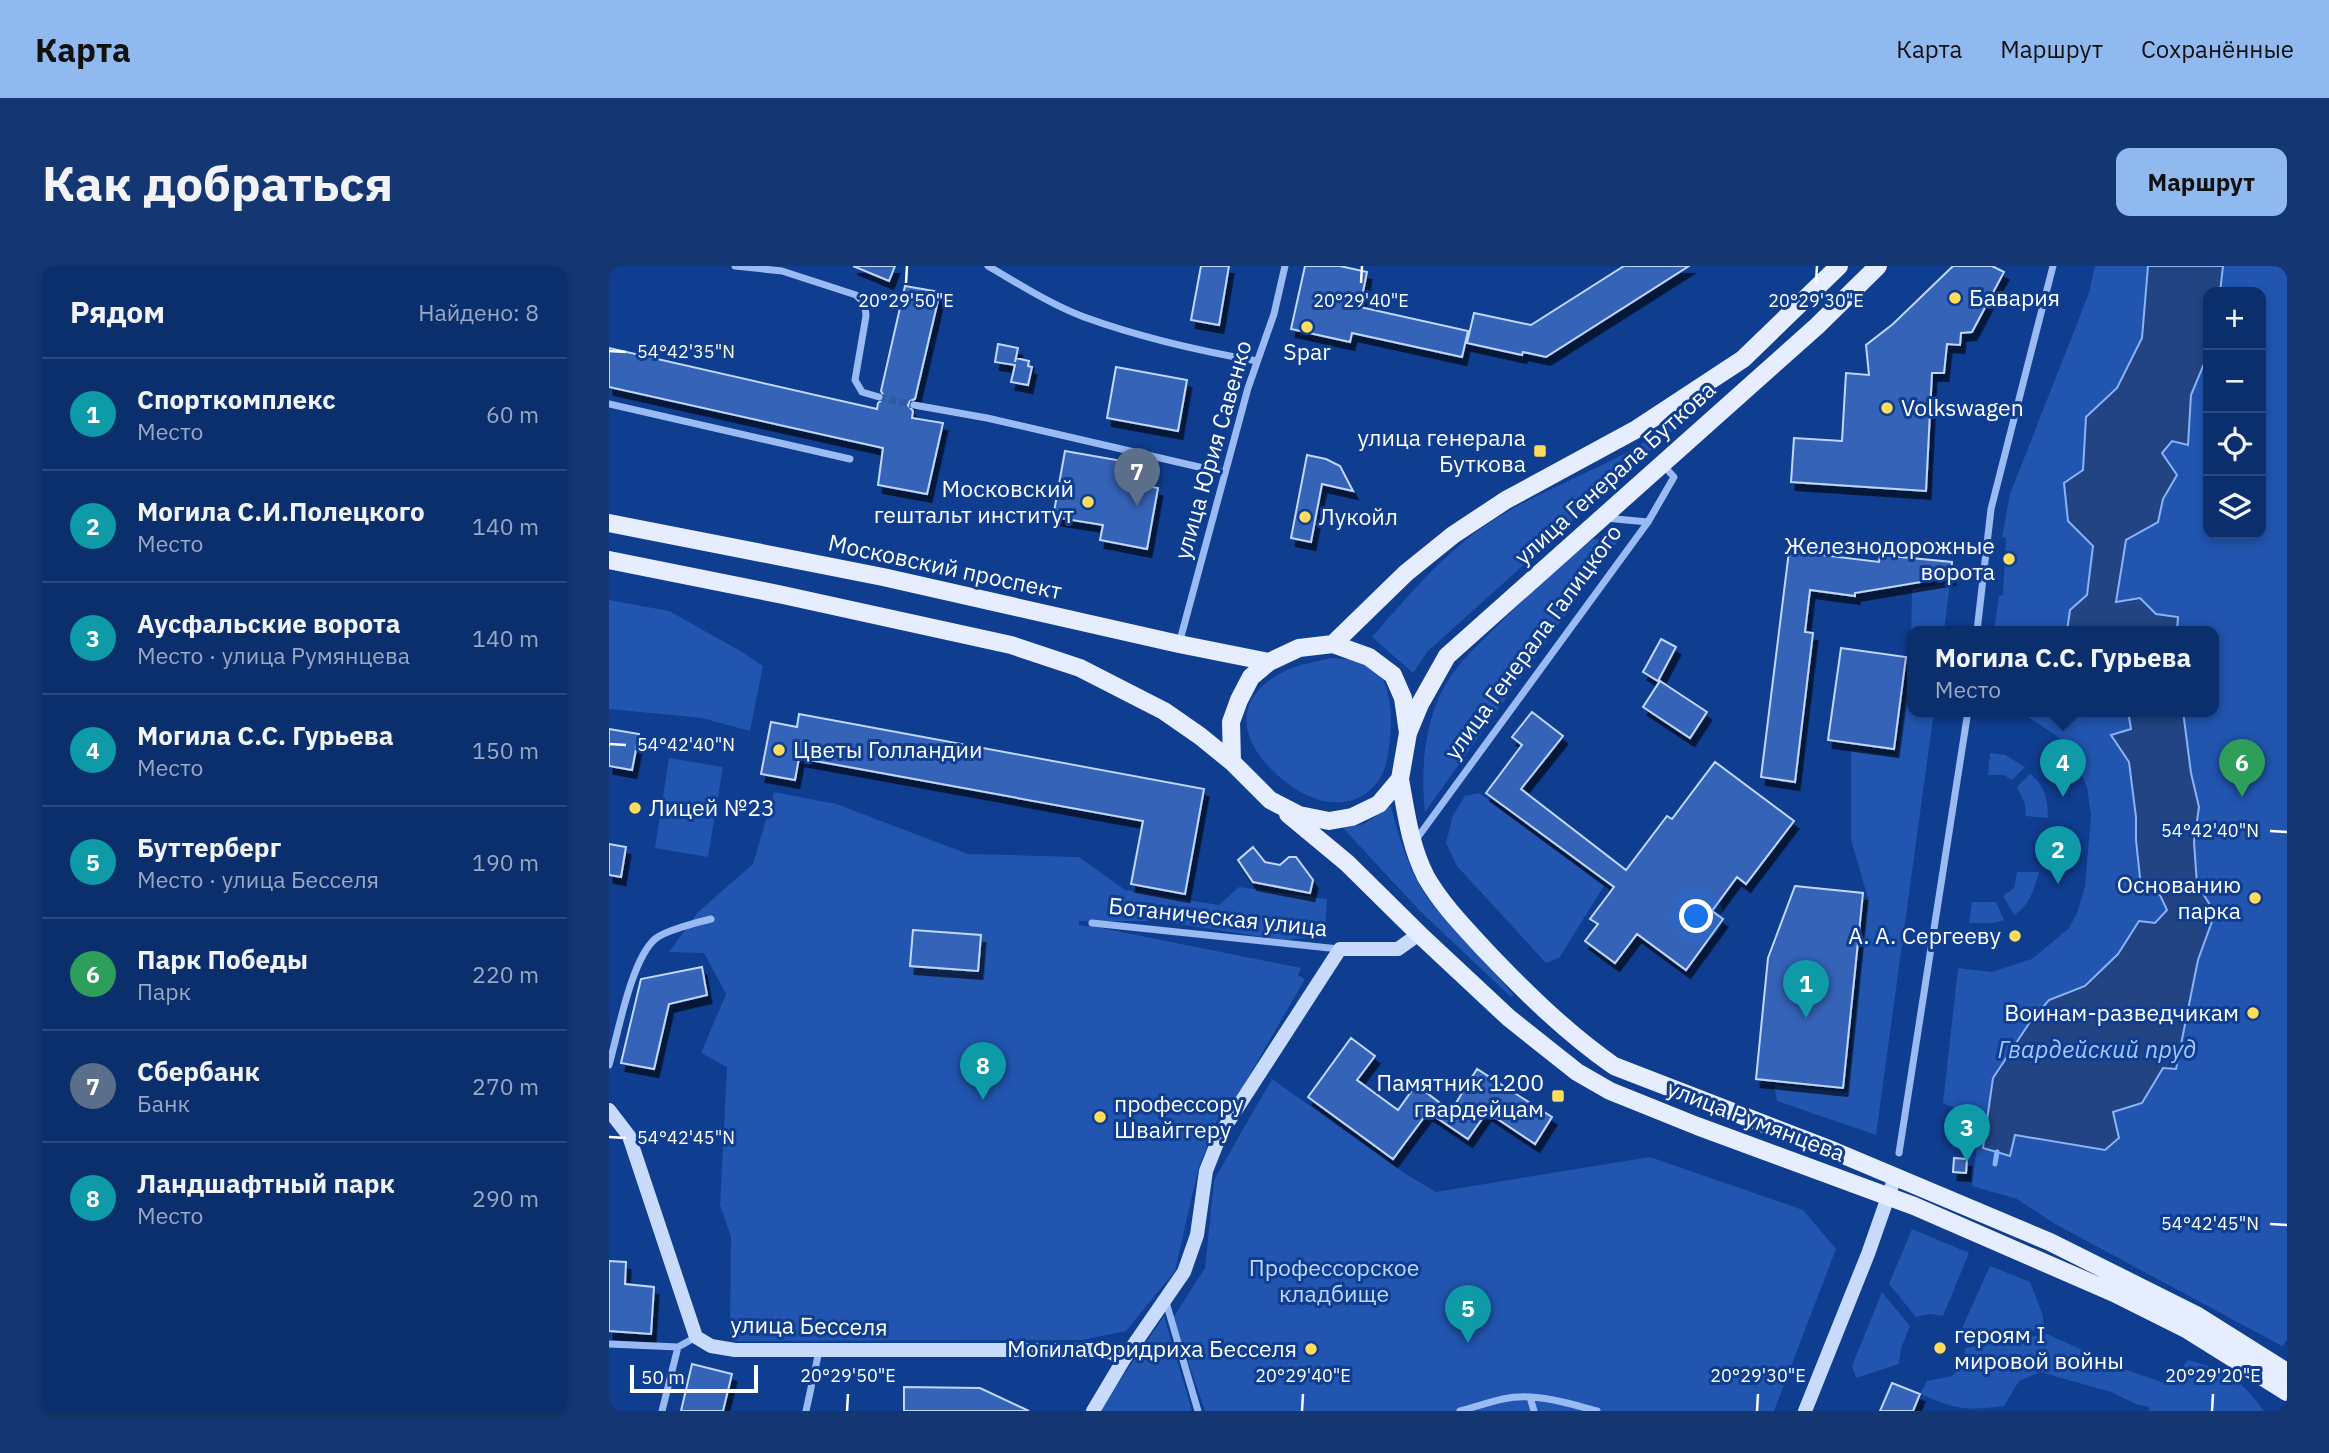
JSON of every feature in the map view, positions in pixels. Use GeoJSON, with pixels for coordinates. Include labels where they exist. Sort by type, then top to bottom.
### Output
{"type":"FeatureCollection","features":[{"type":"Feature","properties":{"kind":"main road","name":"улица Генерала Буткова"},"geometry":{"type":"LineString","coordinates":[[1333,644],[1406,573],[1453,535],[1506,500],[1635,430],[1743,359],[1839,266]]}},
{"type":"Feature","properties":{"kind":"main road","name":"улица Генерала Буткова"},"geometry":{"type":"LineString","coordinates":[[1408,733],[1420,704],[1447,656],[1817,326],[1878,266]]}},
{"type":"Feature","properties":{"kind":"main road","name":"Московский проспект"},"geometry":{"type":"LineString","coordinates":[[609,523],[883,577],[1269,662]]}},
{"type":"Feature","properties":{"kind":"main road"},"geometry":{"type":"LineString","coordinates":[[609,560],[783,595],[1023,649],[1080,668],[1164,711],[1232,762],[1271,800],[1299,815],[1329,821],[1352,817],[1379,804],[1400,779],[1408,733],[1403,698],[1393,675],[1369,657],[1333,644],[1299,649],[1269,662],[1251,677],[1239,700],[1231,722],[1232,762]]}},
{"type":"Feature","properties":{"kind":"main road","name":"улица Румянцева"},"geometry":{"type":"LineString","coordinates":[[1400,779],[1413,845],[1427,877],[1452,915],[1537,1004],[1587,1047],[1614,1066],[1834,1151],[2050,1242],[2115,1273],[2196,1315],[2274,1369],[2287,1392]]}},
{"type":"Feature","properties":{"kind":"main road","name":"улица Румянцева"},"geometry":{"type":"LineString","coordinates":[[1271,800],[1347,863],[1509,1018],[1577,1072],[1610,1091],[1889,1197],[2017,1249],[2274,1369]]}},
{"type":"Feature","properties":{"kind":"street"},"geometry":{"type":"LineString","coordinates":[[735,266],[782,271],[856,295],[865,304],[866,316],[855,380],[862,392],[879,397]]}},
{"type":"Feature","properties":{"kind":"street"},"geometry":{"type":"LineString","coordinates":[[988,266],[1045,300],[1084,317],[1217,354],[1257,361]]}},
{"type":"Feature","properties":{"kind":"street","name":"улица Юрия Савенко"},"geometry":{"type":"LineString","coordinates":[[1179,644],[1257,361],[1274,314],[1285,266]]}},
{"type":"Feature","properties":{"kind":"street"},"geometry":{"type":"LineString","coordinates":[[1978,626],[1991,509],[2053,266]]}},
{"type":"Feature","properties":{"kind":"street"},"geometry":{"type":"LineString","coordinates":[[609,404],[850,459]]}},
{"type":"Feature","properties":{"kind":"street"},"geometry":{"type":"LineString","coordinates":[[914,405],[987,418],[1225,473]]}},
{"type":"Feature","properties":{"kind":"street","name":"улица Генерала Галицкого"},"geometry":{"type":"LineString","coordinates":[[1413,845],[1648,522],[1674,477],[1662,463]]}},
{"type":"Feature","properties":{"kind":"street"},"geometry":{"type":"LineString","coordinates":[[1601,518],[1648,522]]}},
{"type":"Feature","properties":{"kind":"street"},"geometry":{"type":"LineString","coordinates":[[1899,1153],[1967,717]]}},
{"type":"Feature","properties":{"kind":"street"},"geometry":{"type":"LineString","coordinates":[[609,1065],[634,972],[655,938],[711,919]]}},
{"type":"Feature","properties":{"kind":"street","name":"Ботаническая улица"},"geometry":{"type":"LineString","coordinates":[[1092,923],[1340,949]]}},
{"type":"Feature","properties":{"kind":"street"},"geometry":{"type":"LineString","coordinates":[[1093,1411],[1124,1359],[1184,1272],[1197,1235],[1206,1171],[1221,1133],[1340,949],[1398,949],[1419,934]]}},
{"type":"Feature","properties":{"kind":"street","name":"улица Бесселя"},"geometry":{"type":"LineString","coordinates":[[609,1110],[629,1136],[696,1337],[711,1346],[735,1350],[1106,1350],[1124,1359]]}},
{"type":"Feature","properties":{"kind":"street"},"geometry":{"type":"LineString","coordinates":[[1805,1411],[1895,1177]]}},
{"type":"Feature","properties":{"kind":"street"},"geometry":{"type":"LineString","coordinates":[[1165,1301],[1198,1411]]}},
{"type":"Feature","properties":{"kind":"street"},"geometry":{"type":"LineString","coordinates":[[609,1344],[678,1347],[696,1337]]}},
{"type":"Feature","properties":{"kind":"street"},"geometry":{"type":"LineString","coordinates":[[662,1411],[678,1347]]}},
{"type":"Feature","properties":{"kind":"street"},"geometry":{"type":"LineString","coordinates":[[806,1411],[819,1350]]}},
{"type":"Feature","properties":{"kind":"street"},"geometry":{"type":"LineString","coordinates":[[1460,1411],[1506,1398],[1529,1397],[1545,1398],[1597,1411]]}},
{"type":"Feature","properties":{"kind":"street"},"geometry":{"type":"LineString","coordinates":[[1529,1397],[1534,1411]]}},
{"type":"Feature","properties":{"kind":"green space"},"geometry":{"type":"Polygon","coordinates":[[[2095,266],[2148,266],[2142,338],[2117,388],[2086,417],[2083,470],[2068,521],[2093,546],[2087,595],[2070,610],[2068,626],[1995,626],[1999,596],[2003,595],[2006,538],[2002,537],[2010,494],[2089,293],[2095,266]]]}},
{"type":"Feature","properties":{"kind":"green space"},"geometry":{"type":"Polygon","coordinates":[[[2223,266],[2287,266],[2287,1340],[2282,1346],[2055,1224],[2017,1199],[1972,1186],[1980,1119],[1943,1103],[1958,968],[1992,972],[2032,959],[2069,928],[2077,913],[2085,886],[2091,815],[2087,787],[2069,744],[2028,717],[2129,717],[2131,729],[2111,735],[2129,762],[2136,840],[2167,910],[2155,923],[2139,921],[2118,954],[2085,986],[2050,1000],[2030,1022],[1993,1078],[1983,1148],[2010,1155],[2015,1135],[2105,1150],[2112,1112],[2142,1103],[2163,1067],[2176,1069],[2198,960],[2215,914],[2197,884],[2194,842],[2199,807],[2191,773],[2184,717],[2219,717],[2219,626],[2177,626],[2177,617],[2156,614],[2140,598],[2116,603],[2126,540],[2158,522],[2163,499],[2177,475],[2162,453],[2172,441],[2188,444],[2191,395],[2203,366],[2203,539],[2266,539],[2266,287],[2221,287],[2223,266]]]}},
{"type":"Feature","properties":{"kind":"green space"},"geometry":{"type":"Polygon","coordinates":[[[1709,398],[1427,652],[1413,673],[1372,637],[1429,574],[1477,531],[1527,501],[1635,448],[1709,398]]]}},
{"type":"Feature","properties":{"kind":"green space"},"geometry":{"type":"Polygon","coordinates":[[[1593,539],[1618,541],[1425,812],[1423,776],[1427,740],[1436,705],[1453,673],[1482,640],[1593,539]]]}},
{"type":"Feature","properties":{"kind":"green space"},"geometry":{"type":"Polygon","coordinates":[[[1950,583],[1945,626],[1911,626],[1912,589],[1950,583]]]}},
{"type":"Feature","properties":{"kind":"green space"},"geometry":{"type":"Polygon","coordinates":[[[609,600],[669,611],[763,666],[750,731],[702,718],[609,709],[609,600]]]}},
{"type":"Feature","properties":{"kind":"green space"},"geometry":{"type":"Polygon","coordinates":[[[1331,658],[1358,661],[1375,670],[1386,685],[1391,710],[1388,754],[1381,777],[1366,793],[1355,800],[1342,802],[1317,799],[1304,794],[1282,779],[1258,753],[1250,739],[1247,725],[1247,711],[1253,697],[1264,685],[1293,668],[1331,658]]]}},
{"type":"Feature","properties":{"kind":"green space"},"geometry":{"type":"Polygon","coordinates":[[[1907,681],[1907,717],[1933,717],[1876,1135],[1777,1101],[1774,1085],[1847,1092],[1868,898],[1851,840],[1851,750],[1897,756],[1907,681]]]}},
{"type":"Feature","properties":{"kind":"green space"},"geometry":{"type":"Polygon","coordinates":[[[1990,753],[2005,755],[2025,767],[2012,780],[2004,775],[1988,775],[1990,753]]]}},
{"type":"Feature","properties":{"kind":"green space"},"geometry":{"type":"Polygon","coordinates":[[[669,758],[723,767],[708,857],[655,848],[669,758]]]}},
{"type":"Feature","properties":{"kind":"green space"},"geometry":{"type":"Polygon","coordinates":[[[2030,774],[2045,793],[2048,818],[2026,816],[2025,804],[2017,787],[2030,774]]]}},
{"type":"Feature","properties":{"kind":"green space"},"geometry":{"type":"Polygon","coordinates":[[[774,792],[836,804],[968,854],[1079,857],[1125,890],[1219,905],[1239,887],[1327,899],[1325,936],[1282,940],[1161,921],[1079,921],[1079,925],[1301,968],[1298,975],[1305,979],[1238,1095],[1225,1107],[1216,1123],[1198,1170],[1175,1271],[1126,1331],[1082,1340],[734,1341],[730,1334],[731,1237],[720,1205],[727,1067],[701,1053],[726,994],[704,953],[669,952],[698,912],[753,864],[774,792]]]}},
{"type":"Feature","properties":{"kind":"green space"},"geometry":{"type":"Polygon","coordinates":[[[1479,793],[1604,886],[1559,958],[1546,963],[1457,866],[1446,843],[1453,815],[1465,796],[1479,793]]]}},
{"type":"Feature","properties":{"kind":"green space"},"geometry":{"type":"Polygon","coordinates":[[[1391,806],[1405,854],[1428,899],[1514,995],[1511,997],[1421,912],[1343,828],[1364,824],[1391,806]]]}},
{"type":"Feature","properties":{"kind":"green space"},"geometry":{"type":"Polygon","coordinates":[[[2017,872],[2039,872],[2028,902],[2014,915],[2003,896],[2014,888],[2017,872]]]}},
{"type":"Feature","properties":{"kind":"green space"},"geometry":{"type":"Polygon","coordinates":[[[1972,902],[1996,902],[2004,920],[1994,923],[1969,923],[1972,902]]]}},
{"type":"Feature","properties":{"kind":"green space","name":"Профессорское кладбище"},"geometry":{"type":"Polygon","coordinates":[[[1272,1079],[1406,1174],[1436,1192],[1650,1157],[1803,1210],[1836,1249],[1774,1411],[1205,1411],[1173,1318],[1205,1268],[1214,1180],[1272,1079]]]}},
{"type":"Feature","properties":{"kind":"green space"},"geometry":{"type":"Polygon","coordinates":[[[1912,1229],[1969,1253],[1943,1316],[1930,1314],[1916,1317],[1889,1284],[1912,1229]]]}},
{"type":"Feature","properties":{"kind":"green space"},"geometry":{"type":"Polygon","coordinates":[[[1990,1266],[2030,1282],[2043,1316],[2044,1329],[1974,1339],[1969,1331],[1962,1328],[1990,1266]]]}},
{"type":"Feature","properties":{"kind":"green space"},"geometry":{"type":"Polygon","coordinates":[[[1882,1292],[1910,1326],[1901,1348],[1899,1364],[1856,1378],[1852,1366],[1882,1292]]]}},
{"type":"Feature","properties":{"kind":"green space"},"geometry":{"type":"Polygon","coordinates":[[[1164,1316],[1192,1411],[1099,1411],[1164,1316]]]}},
{"type":"Feature","properties":{"kind":"green space"},"geometry":{"type":"Polygon","coordinates":[[[2047,1334],[2127,1370],[2167,1384],[2188,1360],[2213,1368],[2240,1383],[2264,1411],[2149,1411],[2149,1407],[2111,1392],[2040,1372],[2019,1381],[2004,1406],[1961,1408],[1920,1394],[1927,1381],[1952,1376],[1964,1361],[1965,1348],[2047,1334]]]}},
{"type":"Feature","properties":{"kind":"water"},"geometry":{"type":"Polygon","coordinates":[[[2148,266],[2223,266],[2221,287],[2203,287],[2203,366],[2191,395],[2188,445],[2172,441],[2162,453],[2177,475],[2163,499],[2158,522],[2126,540],[2116,602],[2140,598],[2156,614],[2178,617],[2177,626],[2068,626],[2070,610],[2087,595],[2093,546],[2068,521],[2064,483],[2083,470],[2086,417],[2117,388],[2142,338],[2148,266]]]}},
{"type":"Feature","properties":{"kind":"water","name":"Гвардейский пруд"},"geometry":{"type":"Polygon","coordinates":[[[2129,717],[2184,717],[2191,773],[2199,807],[2194,842],[2197,884],[2215,913],[2198,960],[2176,1069],[2163,1068],[2142,1103],[2113,1112],[2119,1138],[2105,1150],[2015,1135],[2010,1156],[1983,1148],[1993,1078],[2030,1022],[2049,1000],[2085,986],[2118,954],[2139,921],[2155,923],[2167,910],[2160,895],[2141,887],[2129,762],[2111,735],[2131,729],[2129,717]]]}},
{"type":"Feature","properties":{"kind":"building"},"geometry":{"type":"Polygon","coordinates":[[[853,266],[895,266],[889,281],[853,266]]]}},
{"type":"Feature","properties":{"kind":"building"},"geometry":{"type":"Polygon","coordinates":[[[1201,266],[1229,266],[1219,325],[1191,320],[1201,266]]]}},
{"type":"Feature","properties":{"kind":"building"},"geometry":{"type":"Polygon","coordinates":[[[1305,266],[1340,266],[1367,272],[1360,307],[1468,331],[1462,357],[1352,333],[1350,342],[1291,329],[1305,266]]]}},
{"type":"Feature","properties":{"kind":"building"},"geometry":{"type":"Polygon","coordinates":[[[1624,266],[1689,266],[1546,357],[1523,352],[1522,355],[1467,343],[1474,313],[1531,325],[1624,266]]]}},
{"type":"Feature","properties":{"kind":"building"},"geometry":{"type":"Polygon","coordinates":[[[1953,266],[1992,266],[2004,272],[1972,332],[1961,333],[1960,345],[1947,344],[1944,373],[1932,373],[1926,491],[1791,482],[1794,438],[1842,441],[1846,373],[1869,375],[1866,345],[1893,324],[1953,266]]]}},
{"type":"Feature","properties":{"kind":"building"},"geometry":{"type":"Polygon","coordinates":[[[905,286],[940,292],[915,399],[908,405],[913,411],[912,418],[943,423],[927,494],[878,485],[883,448],[609,387],[609,348],[877,409],[878,403],[885,398],[881,391],[905,286]]]}},
{"type":"Feature","properties":{"kind":"building"},"geometry":{"type":"Polygon","coordinates":[[[998,344],[1018,348],[1015,362],[1016,358],[1029,361],[1028,366],[1032,367],[1028,385],[1011,382],[1015,365],[995,362],[998,344]]]}},
{"type":"Feature","properties":{"kind":"building"},"geometry":{"type":"Polygon","coordinates":[[[1116,367],[1187,380],[1178,431],[1107,418],[1116,367]]]}},
{"type":"Feature","properties":{"kind":"building"},"geometry":{"type":"Polygon","coordinates":[[[1065,451],[1128,462],[1125,482],[1158,488],[1147,549],[1100,540],[1103,525],[1053,517],[1065,451]]]}},
{"type":"Feature","properties":{"kind":"building","name":"Лукойл"},"geometry":{"type":"Polygon","coordinates":[[[1307,455],[1326,459],[1340,466],[1353,491],[1322,484],[1311,542],[1291,538],[1307,455]]]}},
{"type":"Feature","properties":{"kind":"building"},"geometry":{"type":"Polygon","coordinates":[[[1789,551],[1879,562],[1880,555],[1952,562],[1951,577],[1855,593],[1855,596],[1810,590],[1805,632],[1813,633],[1795,782],[1761,777],[1789,551]]]}},
{"type":"Feature","properties":{"kind":"building"},"geometry":{"type":"Polygon","coordinates":[[[1661,639],[1676,647],[1658,681],[1643,672],[1661,639]]]}},
{"type":"Feature","properties":{"kind":"building"},"geometry":{"type":"Polygon","coordinates":[[[1841,648],[1906,657],[1894,749],[1828,740],[1841,648]]]}},
{"type":"Feature","properties":{"kind":"building"},"geometry":{"type":"Polygon","coordinates":[[[1660,681],[1707,712],[1690,738],[1643,707],[1660,681]]]}},
{"type":"Feature","properties":{"kind":"building"},"geometry":{"type":"Polygon","coordinates":[[[1532,712],[1563,736],[1521,789],[1626,870],[1667,816],[1672,819],[1715,762],[1794,821],[1746,884],[1737,877],[1712,911],[1723,919],[1686,970],[1637,934],[1615,963],[1585,941],[1598,924],[1590,919],[1614,887],[1486,793],[1522,745],[1512,737],[1532,712]]]}},
{"type":"Feature","properties":{"kind":"building"},"geometry":{"type":"Polygon","coordinates":[[[799,714],[1204,789],[1185,894],[1131,884],[1143,821],[799,758],[795,780],[761,774],[771,722],[797,727],[799,714]]]}},
{"type":"Feature","properties":{"kind":"building","name":"Лицей №23"},"geometry":{"type":"Polygon","coordinates":[[[609,729],[639,734],[632,770],[609,766],[609,729]]]}},
{"type":"Feature","properties":{"kind":"building","name":"Лицей №23"},"geometry":{"type":"Polygon","coordinates":[[[609,844],[626,847],[621,877],[609,875],[609,844]]]}},
{"type":"Feature","properties":{"kind":"building"},"geometry":{"type":"Polygon","coordinates":[[[1253,847],[1265,862],[1280,865],[1289,857],[1296,857],[1313,880],[1310,893],[1253,882],[1238,860],[1253,847]]]}},
{"type":"Feature","properties":{"kind":"building"},"geometry":{"type":"Polygon","coordinates":[[[1795,886],[1863,893],[1843,1088],[1756,1079],[1768,958],[1795,886]]]}},
{"type":"Feature","properties":{"kind":"building"},"geometry":{"type":"Polygon","coordinates":[[[913,930],[981,935],[978,971],[910,966],[913,930]]]}},
{"type":"Feature","properties":{"kind":"building"},"geometry":{"type":"Polygon","coordinates":[[[702,967],[707,995],[669,1004],[654,1069],[621,1063],[641,979],[702,967]]]}},
{"type":"Feature","properties":{"kind":"building"},"geometry":{"type":"Polygon","coordinates":[[[1351,1038],[1375,1056],[1357,1080],[1398,1110],[1416,1085],[1451,1111],[1477,1069],[1552,1117],[1535,1144],[1487,1112],[1468,1139],[1428,1112],[1393,1159],[1308,1097],[1351,1038]]]}},
{"type":"Feature","properties":{"kind":"building"},"geometry":{"type":"Polygon","coordinates":[[[1954,1158],[1967,1159],[1966,1173],[1953,1172],[1954,1158]]]}},
{"type":"Feature","properties":{"kind":"building"},"geometry":{"type":"Polygon","coordinates":[[[609,1261],[626,1262],[625,1284],[654,1287],[651,1334],[609,1331],[609,1261]]]}},
{"type":"Feature","properties":{"kind":"building"},"geometry":{"type":"Polygon","coordinates":[[[692,1364],[732,1374],[723,1411],[681,1411],[692,1364]]]}},
{"type":"Feature","properties":{"kind":"building"},"geometry":{"type":"Polygon","coordinates":[[[1892,1383],[1920,1394],[1913,1411],[1880,1411],[1892,1383]]]}},
{"type":"Feature","properties":{"kind":"building"},"geometry":{"type":"Polygon","coordinates":[[[904,1387],[980,1388],[1029,1411],[904,1411],[904,1387]]]}},
{"type":"Feature","properties":{"kind":"waterway"},"geometry":{"type":"LineString","coordinates":[[1995,1164],[1997,1152]]}},
{"type":"Feature","properties":{"kind":"tunnel"},"geometry":{"type":"LineString","coordinates":[[879,397],[914,405]]}},
{"type":"Feature","properties":{"kind":"place","name":"Бавария"},"geometry":{"type":"Point","coordinates":[1955,298]}},
{"type":"Feature","properties":{"kind":"place","name":"Spar"},"geometry":{"type":"Point","coordinates":[1307,327]}},
{"type":"Feature","properties":{"kind":"place","name":"Volkswagen"},"geometry":{"type":"Point","coordinates":[1887,408]}},
{"type":"Feature","properties":{"kind":"place","name":"улица генерала Буткова"},"geometry":{"type":"Point","coordinates":[1540,451]}},
{"type":"Feature","properties":{"kind":"place","name":"Московский гештальт институт"},"geometry":{"type":"Point","coordinates":[1088,502]}},
{"type":"Feature","properties":{"kind":"place","name":"Сбербанк"},"geometry":{"type":"Point","coordinates":[1137,506]}},
{"type":"Feature","properties":{"kind":"place","name":"Лукойл"},"geometry":{"type":"Point","coordinates":[1305,517]}},
{"type":"Feature","properties":{"kind":"place","name":"Железнодорожные ворота"},"geometry":{"type":"Point","coordinates":[2009,559]}},
{"type":"Feature","properties":{"kind":"place","name":"Цветы Голландии"},"geometry":{"type":"Point","coordinates":[779,750]}},
{"type":"Feature","properties":{"kind":"place","name":"Могила С.С. Гурьева"},"geometry":{"type":"Point","coordinates":[2063,797]}},
{"type":"Feature","properties":{"kind":"place","name":"Парк Победы"},"geometry":{"type":"Point","coordinates":[2242,797]}},
{"type":"Feature","properties":{"kind":"place","name":"Лицей №23"},"geometry":{"type":"Point","coordinates":[635,808]}},
{"type":"Feature","properties":{"kind":"place","name":"Могила С.И.Полецкого"},"geometry":{"type":"Point","coordinates":[2058,884]}},
{"type":"Feature","properties":{"kind":"place","name":"Основанию парка"},"geometry":{"type":"Point","coordinates":[2255,898]}},
{"type":"Feature","properties":{"kind":"place","name":"А. А. Сергееву"},"geometry":{"type":"Point","coordinates":[2015,936]}},
{"type":"Feature","properties":{"kind":"place","name":"Воинам-разведчикам"},"geometry":{"type":"Point","coordinates":[2253,1013]}},
{"type":"Feature","properties":{"kind":"place","name":"Спорткомплекс"},"geometry":{"type":"Point","coordinates":[1806,1018]}},
{"type":"Feature","properties":{"kind":"place","name":"Памятник 1200 гвардейцам"},"geometry":{"type":"Point","coordinates":[1558,1096]}},
{"type":"Feature","properties":{"kind":"place","name":"Ландшафтный парк"},"geometry":{"type":"Point","coordinates":[983,1100]}},
{"type":"Feature","properties":{"kind":"place","name":"профессору Швайггеру"},"geometry":{"type":"Point","coordinates":[1100,1117]}},
{"type":"Feature","properties":{"kind":"place","name":"Аусфальские ворота"},"geometry":{"type":"Point","coordinates":[1967,1162]}},
{"type":"Feature","properties":{"kind":"place","name":"Буттерберг"},"geometry":{"type":"Point","coordinates":[1468,1343]}},
{"type":"Feature","properties":{"kind":"place","name":"героям I мировой войны"},"geometry":{"type":"Point","coordinates":[1940,1348]}},
{"type":"Feature","properties":{"kind":"place","name":"Могила Фридриха Бесселя"},"geometry":{"type":"Point","coordinates":[1311,1349]}}]}
